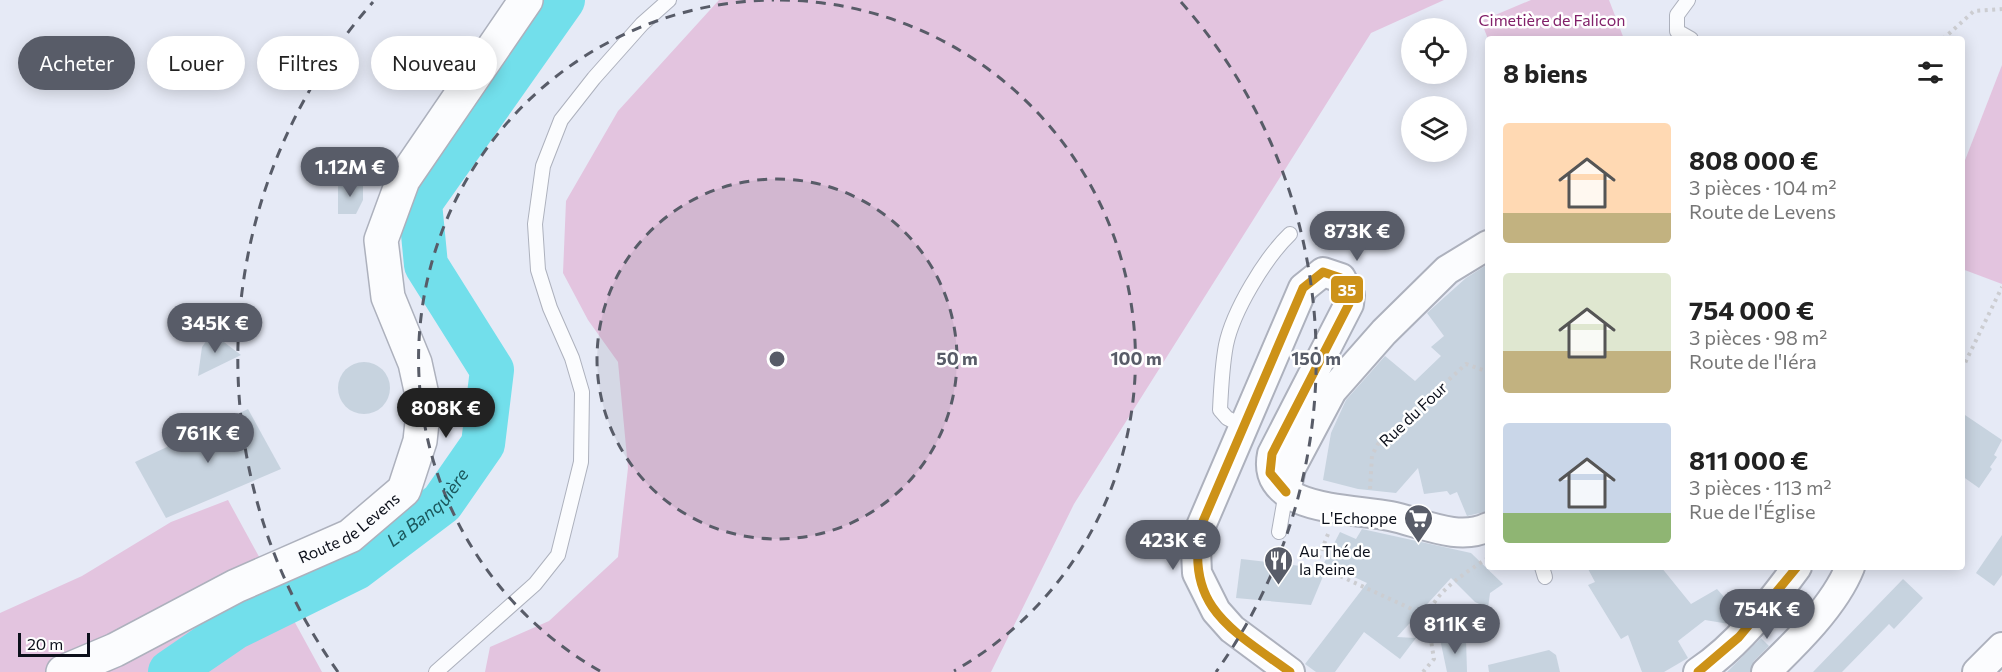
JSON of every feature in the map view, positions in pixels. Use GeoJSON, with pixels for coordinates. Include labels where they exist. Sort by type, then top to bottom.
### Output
{"type":"FeatureCollection","features":[{"type":"Feature","properties":{"kind":"street","name":"Route de Levens"},"geometry":{"type":"LineString","coordinates":[[63,672],[115,650],[236,586],[350,536],[404,490],[420,441],[424,404],[415,363],[388,297],[381,240],[404,180],[526,0]]}},
{"type":"Feature","properties":{"kind":"street"},"geometry":{"type":"LineString","coordinates":[[1286,492],[1291,468],[1332,391],[1384,332],[1447,270],[1485,246]]}},
{"type":"Feature","properties":{"kind":"street"},"geometry":{"type":"LineString","coordinates":[[1290,672],[1232,629],[1206,596],[1197,573],[1196,550],[1201,526],[1303,288],[1323,272],[1341,279],[1350,295],[1349,304],[1272,454],[1270,473],[1286,492],[1313,505],[1389,516],[1457,532],[1485,527]]}},
{"type":"Feature","properties":{"kind":"street"},"geometry":{"type":"LineString","coordinates":[[1698,672],[1724,651],[1778,593],[1795,570]]}},
{"type":"Feature","properties":{"kind":"street"},"geometry":{"type":"LineString","coordinates":[[1766,672],[1797,642],[1844,582],[1849,570]]}},
{"type":"Feature","properties":{"kind":"street"},"geometry":{"type":"LineString","coordinates":[[1977,672],[2002,647]]}},
{"type":"Feature","properties":{"kind":"lane"},"geometry":{"type":"LineString","coordinates":[[436,672],[535,584],[558,555],[581,462],[582,392],[572,358],[550,308],[538,270],[535,224],[543,165],[561,120],[642,24],[669,0]]}},
{"type":"Feature","properties":{"kind":"lane"},"geometry":{"type":"LineString","coordinates":[[1685,36],[1677,31],[1677,15],[1688,0]]}},
{"type":"Feature","properties":{"kind":"lane"},"geometry":{"type":"LineString","coordinates":[[1243,426],[1227,418],[1220,410],[1226,344],[1238,311],[1276,249],[1290,234]]}},
{"type":"Feature","properties":{"kind":"lane"},"geometry":{"type":"LineString","coordinates":[[1279,532],[1286,492]]}},
{"type":"Feature","properties":{"kind":"path"},"geometry":{"type":"LineString","coordinates":[[1946,36],[1974,11],[2002,9]]}},
{"type":"Feature","properties":{"kind":"path"},"geometry":{"type":"LineString","coordinates":[[1965,363],[2002,287]]}},
{"type":"Feature","properties":{"kind":"path","name":"Rue du Four"},"geometry":{"type":"LineString","coordinates":[[1370,493],[1372,455],[1378,444],[1466,364],[1485,371]]}},
{"type":"Feature","properties":{"kind":"path"},"geometry":{"type":"LineString","coordinates":[[1337,509],[1316,565],[1427,616]]}},
{"type":"Feature","properties":{"kind":"path"},"geometry":{"type":"LineString","coordinates":[[1423,672],[1434,659],[1427,616],[1430,608],[1455,580],[1485,560]]}},
{"type":"Feature","properties":{"kind":"green space"},"geometry":{"type":"Polygon","coordinates":[[[719,0],[1444,0],[1371,33],[1074,504],[991,672],[485,672],[490,647],[549,621],[618,557],[628,468],[618,362],[588,320],[563,273],[566,201],[618,111],[719,0]]]}},
{"type":"Feature","properties":{"kind":"green space","name":"Cimetière de Falicon"},"geometry":{"type":"Polygon","coordinates":[[[1531,0],[1609,0],[1623,36],[1487,36],[1481,21],[1531,0]]]}},
{"type":"Feature","properties":{"kind":"green space"},"geometry":{"type":"Polygon","coordinates":[[[2002,65],[2002,284],[1965,270],[1965,160],[2002,65]]]}},
{"type":"Feature","properties":{"kind":"green space"},"geometry":{"type":"Polygon","coordinates":[[[228,500],[322,672],[0,672],[0,613],[82,576],[171,522],[228,500]]]}},
{"type":"Feature","properties":{"kind":"building"},"geometry":{"type":"Polygon","coordinates":[[[363,182],[363,200],[356,214],[338,214],[338,184],[363,182]]]}},
{"type":"Feature","properties":{"kind":"building"},"geometry":{"type":"Polygon","coordinates":[[[1485,266],[1485,512],[1467,516],[1457,492],[1450,495],[1447,491],[1424,494],[1418,468],[1396,493],[1358,489],[1323,480],[1331,433],[1346,400],[1385,356],[1415,381],[1441,356],[1431,347],[1444,336],[1427,313],[1466,278],[1485,266]]]}},
{"type":"Feature","properties":{"kind":"building"},"geometry":{"type":"Polygon","coordinates":[[[212,333],[241,355],[198,376],[202,347],[212,333]]]}},
{"type":"Feature","properties":{"kind":"building"},"geometry":{"type":"Polygon","coordinates":[[[364,362],[374,364],[382,370],[388,378],[390,388],[388,398],[382,406],[374,412],[364,414],[354,412],[346,406],[340,398],[338,388],[340,378],[346,370],[354,364],[364,362]]]}},
{"type":"Feature","properties":{"kind":"building"},"geometry":{"type":"Polygon","coordinates":[[[248,409],[281,469],[166,518],[135,462],[248,409]]]}},
{"type":"Feature","properties":{"kind":"building"},"geometry":{"type":"Polygon","coordinates":[[[1965,415],[2002,440],[1994,455],[1997,457],[1990,467],[1992,469],[1979,488],[1965,478],[1965,415]]]}},
{"type":"Feature","properties":{"kind":"building"},"geometry":{"type":"Polygon","coordinates":[[[1362,529],[1471,553],[1485,567],[1485,570],[1489,570],[1503,584],[1490,593],[1488,608],[1475,602],[1451,578],[1397,637],[1416,638],[1400,659],[1364,632],[1335,672],[1316,672],[1305,664],[1367,583],[1324,563],[1340,532],[1356,539],[1362,529]]]}},
{"type":"Feature","properties":{"kind":"building"},"geometry":{"type":"Polygon","coordinates":[[[2002,535],[2002,575],[1994,586],[1976,573],[2002,535]]]}},
{"type":"Feature","properties":{"kind":"building","name":"Au Thé de la Reine"},"geometry":{"type":"Polygon","coordinates":[[[1241,559],[1301,566],[1324,574],[1311,605],[1236,598],[1241,559]]]}},
{"type":"Feature","properties":{"kind":"building"},"geometry":{"type":"Polygon","coordinates":[[[1589,570],[1663,570],[1691,604],[1717,589],[1739,614],[1729,624],[1705,620],[1678,641],[1688,658],[1664,672],[1642,672],[1628,635],[1621,639],[1588,585],[1595,582],[1589,570]]]}},
{"type":"Feature","properties":{"kind":"building"},"geometry":{"type":"Polygon","coordinates":[[[1903,579],[1923,598],[1894,629],[1889,624],[1842,672],[1813,672],[1903,579]]]}},
{"type":"Feature","properties":{"kind":"building"},"geometry":{"type":"Polygon","coordinates":[[[1761,638],[1769,646],[1754,661],[1750,672],[1727,672],[1761,638]]]}},
{"type":"Feature","properties":{"kind":"building"},"geometry":{"type":"Polygon","coordinates":[[[1440,639],[1466,640],[1467,672],[1447,672],[1440,639]]]}},
{"type":"Feature","properties":{"kind":"building"},"geometry":{"type":"Polygon","coordinates":[[[1549,650],[1556,655],[1560,672],[1489,672],[1488,665],[1549,650]]]}},
{"type":"Feature","properties":{"kind":"waterway","name":"La Banquière"},"geometry":{"type":"LineString","coordinates":[[170,672],[234,628],[356,568],[442,503],[483,444],[492,370],[426,265],[420,203],[563,0]]}},
{"type":"Feature","properties":{"kind":"transit line","name":"35"},"geometry":{"type":"LineString","coordinates":[[1286,492],[1270,473],[1272,454],[1349,304],[1350,295],[1341,278],[1323,272],[1303,288],[1201,526],[1198,554],[1200,577],[1206,597],[1217,614],[1249,643],[1290,672]]}},
{"type":"Feature","properties":{"kind":"transit line","name":"35"},"geometry":{"type":"LineString","coordinates":[[1698,672],[1739,637],[1795,570]]}},
{"type":"Feature","properties":{"kind":"place","name":"L'Echoppe"},"geometry":{"type":"Point","coordinates":[1418,544]}},
{"type":"Feature","properties":{"kind":"place","name":"Au Thé de la Reine"},"geometry":{"type":"Point","coordinates":[1278,586]}}]}
